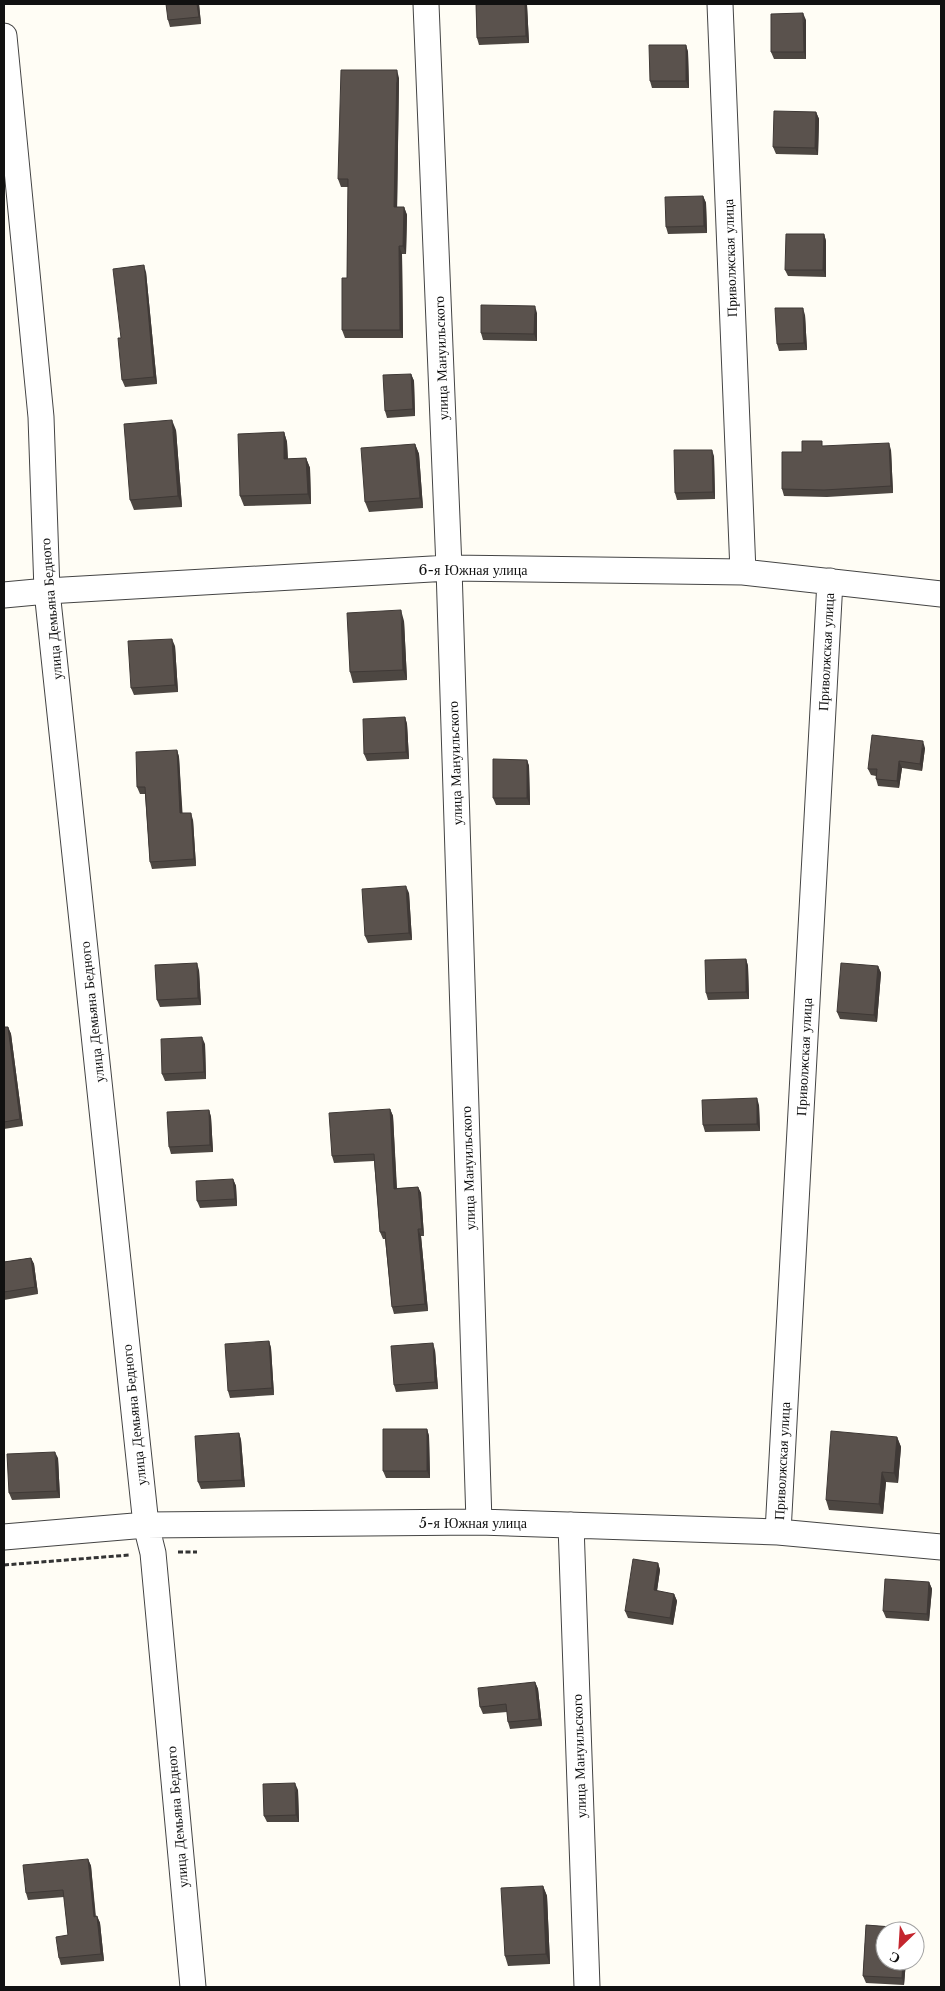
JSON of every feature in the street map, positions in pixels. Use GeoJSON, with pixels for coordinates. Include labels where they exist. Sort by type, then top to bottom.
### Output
{"type":"FeatureCollection","features":[{"type":"Feature","properties":{"kind":"street","name":"улица Мануильского"},"geometry":{"type":"LineString","coordinates":[[426,4],[449,568],[480,1522]]}},
{"type":"Feature","properties":{"kind":"street","name":"Приволжская улица"},"geometry":{"type":"LineString","coordinates":[[720,4],[743,572]]}},
{"type":"Feature","properties":{"kind":"street","name":"улица Демьяна Бедного"},"geometry":{"type":"LineString","coordinates":[[4,36],[41,418],[47,591],[146,1525],[152,1553],[193,1987]]}},
{"type":"Feature","properties":{"kind":"street","name":"6-я Южная улица"},"geometry":{"type":"LineString","coordinates":[[4,595],[449,568],[743,572],[941,594]]}},
{"type":"Feature","properties":{"kind":"street","name":"Приволжская улица"},"geometry":{"type":"LineString","coordinates":[[778,1532],[830,581]]}},
{"type":"Feature","properties":{"kind":"street","name":"5-я Южная улица"},"geometry":{"type":"LineString","coordinates":[[4,1537],[146,1525],[480,1522],[778,1532],[941,1547]]}},
{"type":"Feature","properties":{"kind":"street","name":"улица Мануильского"},"geometry":{"type":"LineString","coordinates":[[571,1525],[587,1987]]}},
{"type":"Feature","properties":{"kind":"path"},"geometry":{"type":"LineString","coordinates":[[4,1564],[152,1553],[202,1552]]}},
{"type":"Feature","properties":{"kind":"building"},"geometry":{"type":"Polygon","coordinates":[[[166,4],[197,4],[199,17],[168,20],[166,4]]]}},
{"type":"Feature","properties":{"kind":"building"},"geometry":{"type":"Polygon","coordinates":[[[476,4],[525,4],[526,36],[477,38],[476,4]]]}},
{"type":"Feature","properties":{"kind":"building"},"geometry":{"type":"Polygon","coordinates":[[[803,13],[804,52],[771,52],[771,14],[803,13]]]}},
{"type":"Feature","properties":{"kind":"building"},"geometry":{"type":"Polygon","coordinates":[[[649,45],[686,45],[686,81],[650,81],[649,45]]]}},
{"type":"Feature","properties":{"kind":"building"},"geometry":{"type":"Polygon","coordinates":[[[341,70],[397,70],[394,207],[404,207],[403,246],[399,246],[400,330],[342,330],[342,278],[347,278],[348,179],[338,179],[341,70]]]}},
{"type":"Feature","properties":{"kind":"building"},"geometry":{"type":"Polygon","coordinates":[[[774,111],[816,112],[815,148],[773,147],[774,111]]]}},
{"type":"Feature","properties":{"kind":"building"},"geometry":{"type":"Polygon","coordinates":[[[703,196],[704,226],[666,227],[665,197],[703,196]]]}},
{"type":"Feature","properties":{"kind":"building"},"geometry":{"type":"Polygon","coordinates":[[[786,234],[824,234],[823,270],[785,270],[786,234]]]}},
{"type":"Feature","properties":{"kind":"building"},"geometry":{"type":"Polygon","coordinates":[[[144,265],[154,377],[122,380],[118,338],[121,338],[113,269],[144,265]]]}},
{"type":"Feature","properties":{"kind":"building"},"geometry":{"type":"Polygon","coordinates":[[[481,305],[535,306],[534,334],[481,333],[481,305]]]}},
{"type":"Feature","properties":{"kind":"building"},"geometry":{"type":"Polygon","coordinates":[[[775,308],[803,308],[804,343],[777,344],[775,308]]]}},
{"type":"Feature","properties":{"kind":"building"},"geometry":{"type":"Polygon","coordinates":[[[411,374],[413,409],[385,411],[383,375],[411,374]]]}},
{"type":"Feature","properties":{"kind":"building"},"geometry":{"type":"Polygon","coordinates":[[[172,420],[178,496],[130,500],[124,424],[172,420]]]}},
{"type":"Feature","properties":{"kind":"building"},"geometry":{"type":"Polygon","coordinates":[[[284,432],[284,459],[306,458],[308,494],[240,496],[238,434],[284,432]]]}},
{"type":"Feature","properties":{"kind":"building"},"geometry":{"type":"Polygon","coordinates":[[[802,441],[822,441],[822,446],[889,443],[891,486],[824,490],[782,489],[782,452],[802,452],[802,441]]]}},
{"type":"Feature","properties":{"kind":"building"},"geometry":{"type":"Polygon","coordinates":[[[415,444],[420,498],[365,502],[361,448],[415,444]]]}},
{"type":"Feature","properties":{"kind":"building"},"geometry":{"type":"Polygon","coordinates":[[[674,450],[712,450],[713,492],[675,493],[674,450]]]}},
{"type":"Feature","properties":{"kind":"building"},"geometry":{"type":"Polygon","coordinates":[[[401,610],[403,670],[350,672],[347,613],[401,610]]]}},
{"type":"Feature","properties":{"kind":"building"},"geometry":{"type":"Polygon","coordinates":[[[172,639],[175,685],[131,688],[128,641],[172,639]]]}},
{"type":"Feature","properties":{"kind":"building"},"geometry":{"type":"Polygon","coordinates":[[[405,717],[406,752],[364,754],[363,719],[405,717]]]}},
{"type":"Feature","properties":{"kind":"building"},"geometry":{"type":"Polygon","coordinates":[[[872,735],[923,741],[920,764],[899,761],[897,781],[876,779],[877,769],[868,769],[872,735]]]}},
{"type":"Feature","properties":{"kind":"building"},"geometry":{"type":"Polygon","coordinates":[[[177,750],[180,813],[191,813],[194,859],[150,862],[145,787],[137,787],[136,752],[177,750]]]}},
{"type":"Feature","properties":{"kind":"building"},"geometry":{"type":"Polygon","coordinates":[[[493,759],[527,760],[527,798],[493,798],[493,759]]]}},
{"type":"Feature","properties":{"kind":"building"},"geometry":{"type":"Polygon","coordinates":[[[406,886],[409,933],[365,936],[362,889],[406,886]]]}},
{"type":"Feature","properties":{"kind":"building"},"geometry":{"type":"Polygon","coordinates":[[[746,959],[746,992],[706,993],[705,960],[746,959]]]}},
{"type":"Feature","properties":{"kind":"building"},"geometry":{"type":"Polygon","coordinates":[[[197,963],[198,998],[157,1000],[155,965],[197,963]]]}},
{"type":"Feature","properties":{"kind":"building"},"geometry":{"type":"Polygon","coordinates":[[[841,963],[878,966],[874,1015],[837,1012],[841,963]]]}},
{"type":"Feature","properties":{"kind":"building"},"geometry":{"type":"Polygon","coordinates":[[[4,1027],[8,1027],[20,1119],[4,1122],[4,1027]]]}},
{"type":"Feature","properties":{"kind":"building"},"geometry":{"type":"Polygon","coordinates":[[[202,1037],[204,1072],[162,1074],[161,1039],[202,1037]]]}},
{"type":"Feature","properties":{"kind":"building"},"geometry":{"type":"Polygon","coordinates":[[[757,1098],[757,1124],[703,1125],[702,1100],[757,1098]]]}},
{"type":"Feature","properties":{"kind":"building"},"geometry":{"type":"Polygon","coordinates":[[[390,1109],[394,1189],[418,1187],[422,1229],[418,1229],[425,1304],[392,1307],[385,1232],[380,1232],[374,1154],[332,1156],[329,1113],[390,1109]]]}},
{"type":"Feature","properties":{"kind":"building"},"geometry":{"type":"Polygon","coordinates":[[[209,1110],[210,1145],[169,1147],[167,1112],[209,1110]]]}},
{"type":"Feature","properties":{"kind":"building"},"geometry":{"type":"Polygon","coordinates":[[[233,1179],[235,1199],[197,1201],[196,1181],[233,1179]]]}},
{"type":"Feature","properties":{"kind":"building"},"geometry":{"type":"Polygon","coordinates":[[[31,1258],[35,1287],[4,1292],[4,1262],[31,1258]]]}},
{"type":"Feature","properties":{"kind":"building"},"geometry":{"type":"Polygon","coordinates":[[[269,1341],[272,1388],[228,1391],[225,1344],[269,1341]]]}},
{"type":"Feature","properties":{"kind":"building"},"geometry":{"type":"Polygon","coordinates":[[[433,1343],[435,1382],[394,1385],[391,1346],[433,1343]]]}},
{"type":"Feature","properties":{"kind":"building"},"geometry":{"type":"Polygon","coordinates":[[[383,1429],[427,1429],[427,1471],[383,1471],[383,1429]]]}},
{"type":"Feature","properties":{"kind":"building"},"geometry":{"type":"Polygon","coordinates":[[[831,1431],[897,1437],[894,1473],[882,1472],[879,1504],[826,1500],[831,1431]]]}},
{"type":"Feature","properties":{"kind":"building"},"geometry":{"type":"Polygon","coordinates":[[[239,1433],[242,1480],[198,1482],[195,1436],[239,1433]]]}},
{"type":"Feature","properties":{"kind":"building"},"geometry":{"type":"Polygon","coordinates":[[[55,1452],[57,1491],[9,1493],[7,1454],[55,1452]]]}},
{"type":"Feature","properties":{"kind":"building"},"geometry":{"type":"Polygon","coordinates":[[[633,1559],[658,1563],[654,1590],[674,1594],[670,1618],[625,1611],[633,1559]]]}},
{"type":"Feature","properties":{"kind":"building"},"geometry":{"type":"Polygon","coordinates":[[[885,1579],[929,1582],[927,1614],[883,1611],[885,1579]]]}},
{"type":"Feature","properties":{"kind":"building"},"geometry":{"type":"Polygon","coordinates":[[[535,1682],[539,1719],[508,1722],[506,1704],[480,1707],[478,1688],[535,1682]]]}},
{"type":"Feature","properties":{"kind":"building"},"geometry":{"type":"Polygon","coordinates":[[[295,1783],[296,1815],[264,1816],[263,1784],[295,1783]]]}},
{"type":"Feature","properties":{"kind":"building"},"geometry":{"type":"Polygon","coordinates":[[[88,1859],[94,1917],[97,1916],[101,1954],[59,1958],[56,1937],[68,1935],[63,1890],[26,1893],[23,1865],[88,1859]]]}},
{"type":"Feature","properties":{"kind":"building"},"geometry":{"type":"Polygon","coordinates":[[[543,1886],[546,1954],[505,1956],[501,1888],[543,1886]]]}},
{"type":"Feature","properties":{"kind":"building"},"geometry":{"type":"Polygon","coordinates":[[[866,1925],[875,1926],[875,1971],[902,1971],[902,1978],[863,1976],[866,1925]]]}}]}
